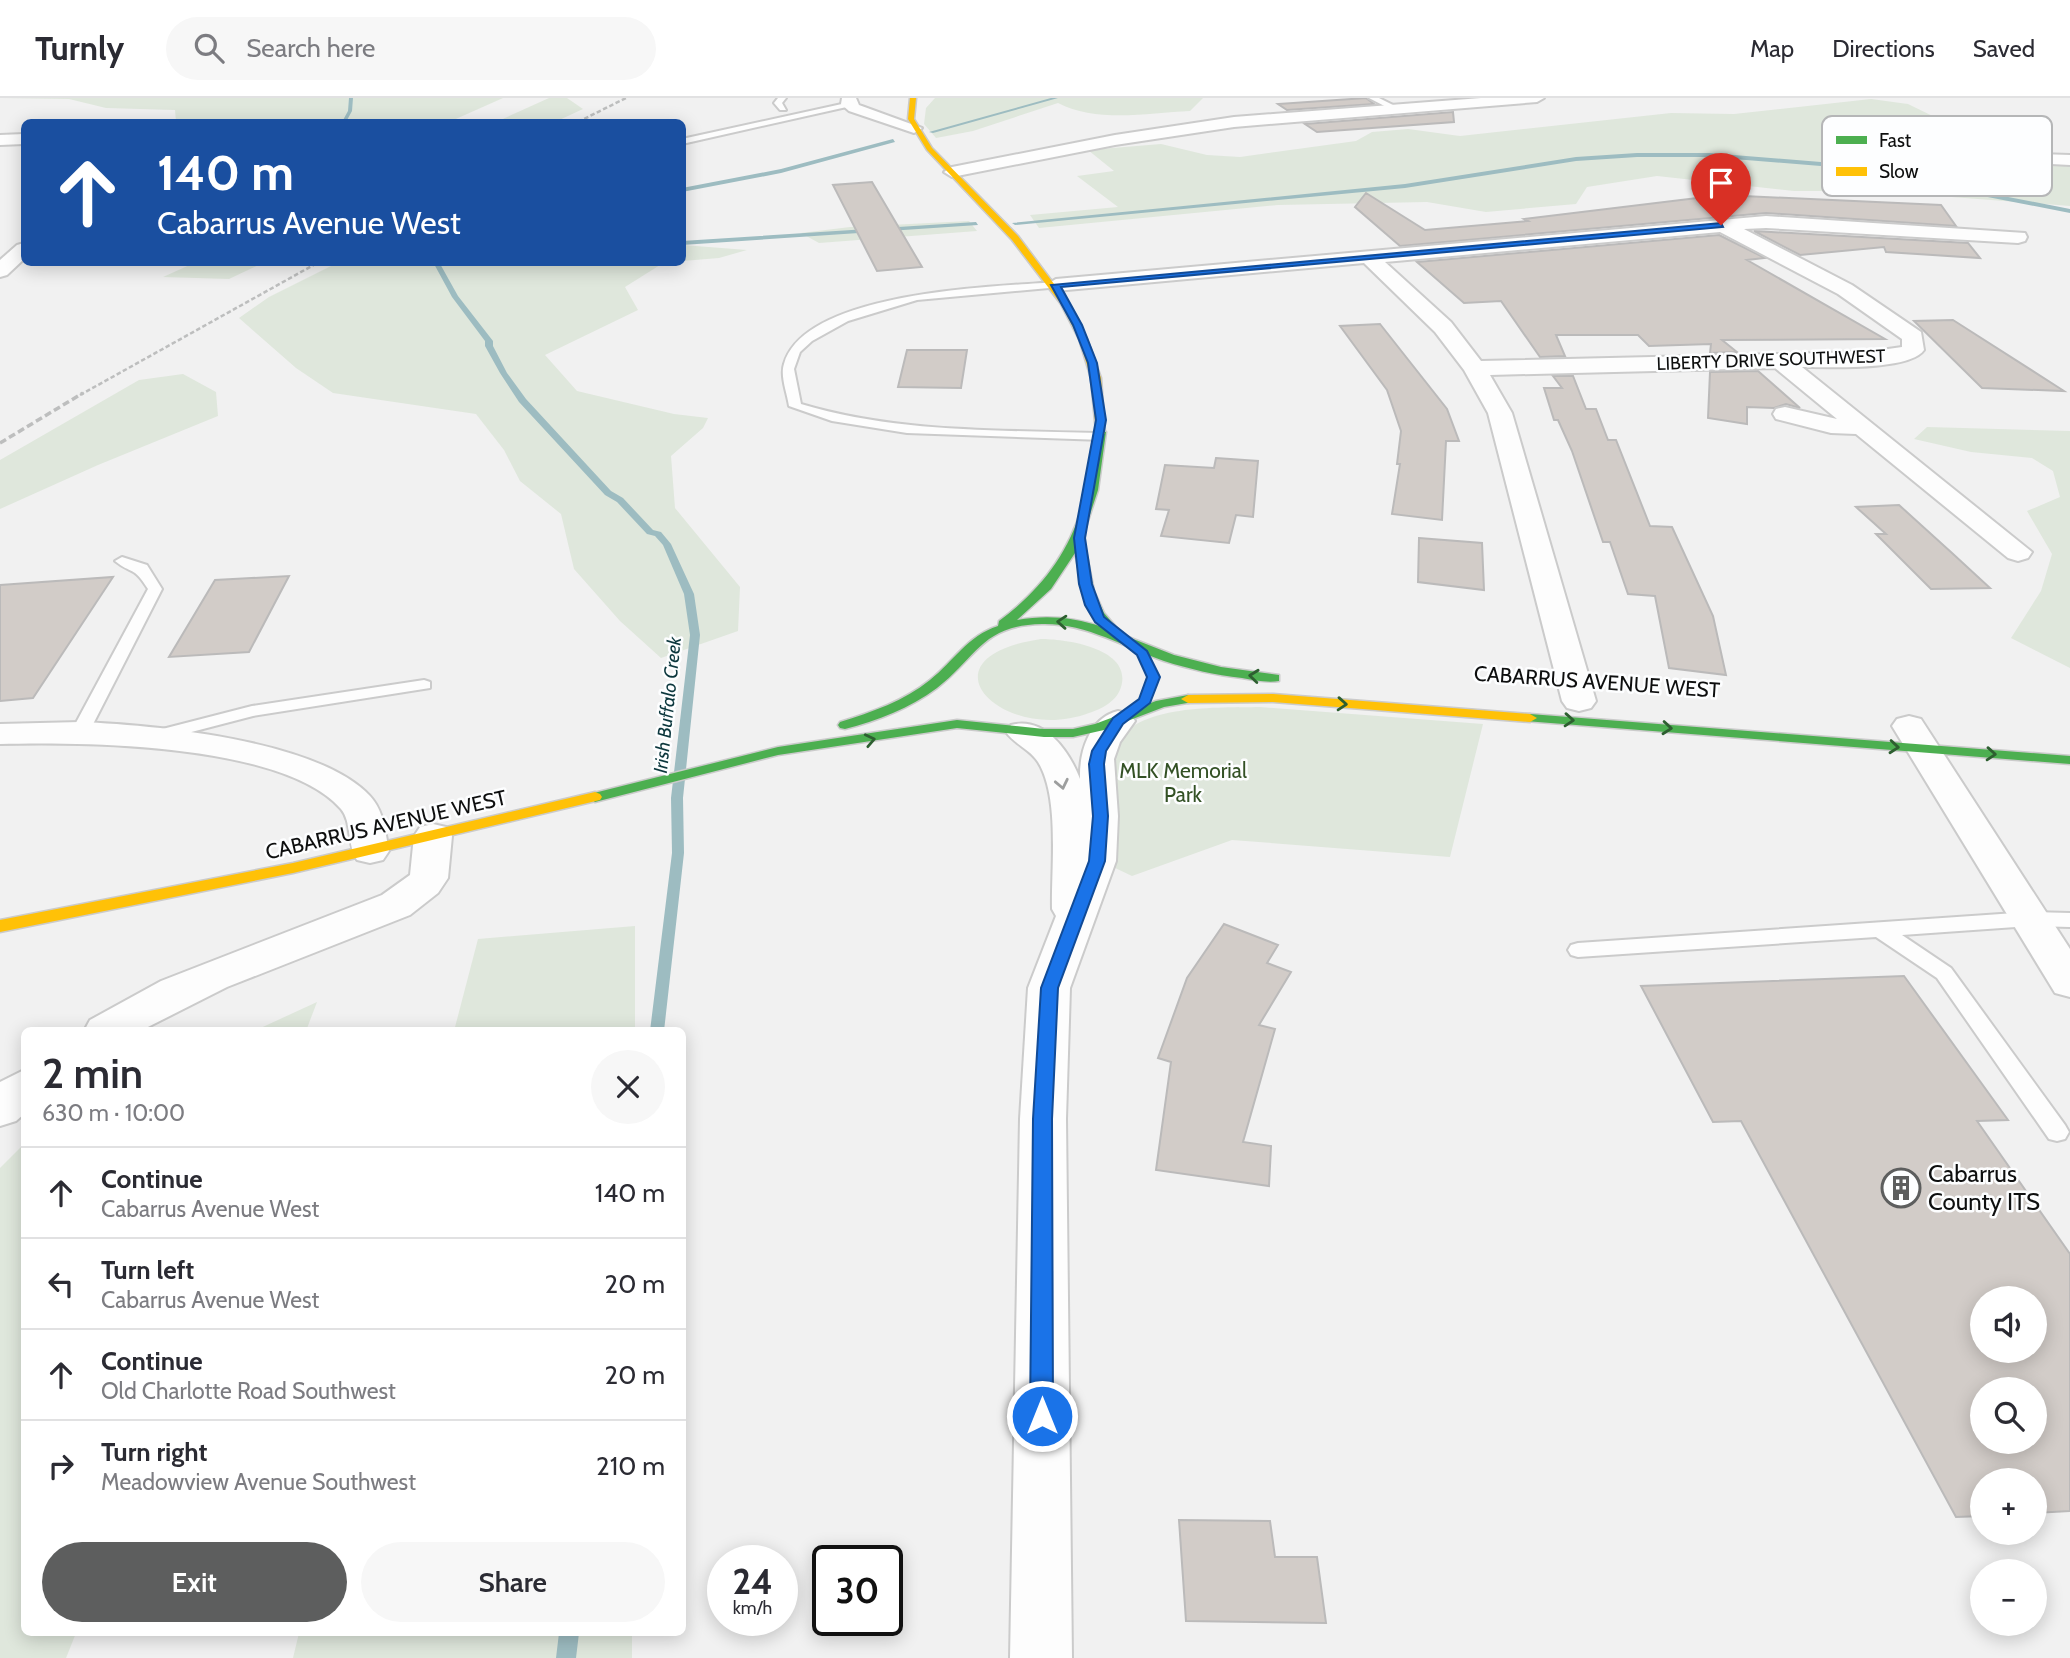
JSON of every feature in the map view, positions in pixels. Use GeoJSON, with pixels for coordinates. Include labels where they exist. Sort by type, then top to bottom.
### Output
{"type":"FeatureCollection","features":[{"type":"Feature","properties":{"kind":"main road"},"geometry":{"type":"LineString","coordinates":[[913,98],[909,109],[914,128],[1056,285],[1078,325],[1093,363],[1101,420],[1079,538],[1055,581],[1039,599],[979,637]]}},
{"type":"Feature","properties":{"kind":"main road"},"geometry":{"type":"LineString","coordinates":[[1079,538],[1091,605],[1104,625],[1143,653],[1152,668]]}},
{"type":"Feature","properties":{"kind":"main road","name":"CABARRUS AVENUE WEST"},"geometry":{"type":"LineString","coordinates":[[0,926],[97,909],[370,851],[778,751],[900,704],[927,690],[951,668],[961,651],[979,637],[1014,625],[1054,621],[1094,626],[1199,667],[1293,680]]}},
{"type":"Feature","properties":{"kind":"main road"},"geometry":{"type":"LineString","coordinates":[[951,668],[951,685]]}},
{"type":"Feature","properties":{"kind":"main road"},"geometry":{"type":"LineString","coordinates":[[1124,718],[1150,693]]}},
{"type":"Feature","properties":{"kind":"main road","name":"CABARRUS AVENUE WEST"},"geometry":{"type":"LineString","coordinates":[[778,751],[841,746],[954,724],[1069,734],[1184,699],[1270,700],[1915,732],[2070,760]]}},
{"type":"Feature","properties":{"kind":"main road","name":"CABARRUS AVENUE WEST"},"geometry":{"type":"LineString","coordinates":[[970,710],[1015,730]]}},
{"type":"Feature","properties":{"kind":"street"},"geometry":{"type":"LineString","coordinates":[[952,172],[1179,129],[1263,119],[1401,111],[1537,98]]}},
{"type":"Feature","properties":{"kind":"street"},"geometry":{"type":"LineString","coordinates":[[848,101],[914,128]]}},
{"type":"Feature","properties":{"kind":"street"},"geometry":{"type":"LineString","coordinates":[[0,140],[21,139]]}},
{"type":"Feature","properties":{"kind":"street"},"geometry":{"type":"LineString","coordinates":[[2052,159],[2070,160]]}},
{"type":"Feature","properties":{"kind":"street"},"geometry":{"type":"LineString","coordinates":[[1056,285],[1371,259],[1721,225],[1797,222],[2018,237]]}},
{"type":"Feature","properties":{"kind":"street","name":"LIBERTY DRIVE SOUTHWEST"},"geometry":{"type":"LineString","coordinates":[[1475,368],[1889,357],[1913,350],[1913,337],[1900,326],[1836,286],[1721,225]]}},
{"type":"Feature","properties":{"kind":"street"},"geometry":{"type":"LineString","coordinates":[[0,271],[21,252]]}},
{"type":"Feature","properties":{"kind":"street"},"geometry":{"type":"LineString","coordinates":[[1371,259],[1443,327],[1475,368],[1500,413],[1578,701]]}},
{"type":"Feature","properties":{"kind":"street"},"geometry":{"type":"LineString","coordinates":[[1779,360],[2018,552]]}},
{"type":"Feature","properties":{"kind":"street"},"geometry":{"type":"LineString","coordinates":[[1785,414],[1831,426],[1861,427]]}},
{"type":"Feature","properties":{"kind":"street"},"geometry":{"type":"LineString","coordinates":[[1041,1658],[1043,1106],[1049,988],[1072,922],[1093,878],[1099,847],[1099,751],[1124,718]]}},
{"type":"Feature","properties":{"kind":"street"},"geometry":{"type":"LineString","coordinates":[[1015,730],[1046,749],[1059,770],[1069,827],[1072,922]]}},
{"type":"Feature","properties":{"kind":"street"},"geometry":{"type":"LineString","coordinates":[[1915,732],[2070,982]]}},
{"type":"Feature","properties":{"kind":"street"},"geometry":{"type":"LineString","coordinates":[[0,734],[80,733],[148,738],[285,764],[327,779],[360,807],[370,851]]}},
{"type":"Feature","properties":{"kind":"street"},"geometry":{"type":"LineString","coordinates":[[112,1027],[154,1002],[204,978],[397,905],[432,877],[433,836]]}},
{"type":"Feature","properties":{"kind":"street"},"geometry":{"type":"LineString","coordinates":[[0,1108],[21,1090]]}},
{"type":"Feature","properties":{"kind":"lane"},"geometry":{"type":"LineString","coordinates":[[782,98],[778,103],[783,108]]}},
{"type":"Feature","properties":{"kind":"lane"},"geometry":{"type":"LineString","coordinates":[[1373,98],[1401,111]]}},
{"type":"Feature","properties":{"kind":"lane"},"geometry":{"type":"LineString","coordinates":[[686,141],[848,101]]}},
{"type":"Feature","properties":{"kind":"lane"},"geometry":{"type":"LineString","coordinates":[[1056,285],[917,297],[856,314],[835,323],[800,344],[789,364],[795,406],[832,419],[890,429],[1099,436]]}},
{"type":"Feature","properties":{"kind":"lane"},"geometry":{"type":"LineString","coordinates":[[80,733],[155,589],[142,568],[122,561]]}},
{"type":"Feature","properties":{"kind":"lane"},"geometry":{"type":"LineString","coordinates":[[148,738],[252,711],[424,685]]}},
{"type":"Feature","properties":{"kind":"lane"},"geometry":{"type":"LineString","coordinates":[[1578,950],[2030,919],[2070,920]]}},
{"type":"Feature","properties":{"kind":"lane"},"geometry":{"type":"LineString","coordinates":[[1879,929],[1944,973],[2057,1132]]}},
{"type":"Feature","properties":{"kind":"green space"},"geometry":{"type":"Polygon","coordinates":[[[1,98],[503,98],[456,119],[176,119],[175,110],[106,108],[69,99],[1,98]]]}},
{"type":"Feature","properties":{"kind":"green space"},"geometry":{"type":"Polygon","coordinates":[[[549,98],[567,98],[583,109],[561,119],[503,119],[549,98]]]}},
{"type":"Feature","properties":{"kind":"green space"},"geometry":{"type":"Polygon","coordinates":[[[935,98],[1203,98],[1190,111],[1122,115],[1089,113],[1058,103],[973,131],[936,138],[924,124],[926,108],[935,98]]]}},
{"type":"Feature","properties":{"kind":"green space"},"geometry":{"type":"Polygon","coordinates":[[[1871,99],[1908,104],[1933,116],[1822,116],[1822,191],[1794,191],[1657,176],[1587,187],[1576,204],[1486,212],[1427,202],[1278,205],[1039,228],[1030,215],[1118,207],[1077,176],[1114,171],[1088,150],[1161,144],[1207,155],[1240,157],[1356,141],[1372,132],[1408,129],[1460,136],[1671,113],[1734,114],[1871,99]]]}},
{"type":"Feature","properties":{"kind":"green space"},"geometry":{"type":"Polygon","coordinates":[[[2052,165],[2070,165],[2070,206],[1938,196],[2052,196],[2052,165]]]}},
{"type":"Feature","properties":{"kind":"green space"},"geometry":{"type":"Polygon","coordinates":[[[969,221],[977,231],[819,243],[801,233],[850,227],[969,221]]]}},
{"type":"Feature","properties":{"kind":"green space"},"geometry":{"type":"Polygon","coordinates":[[[686,245],[747,250],[719,258],[686,261],[686,245]]]}},
{"type":"Feature","properties":{"kind":"green space"},"geometry":{"type":"Polygon","coordinates":[[[187,266],[257,266],[229,279],[163,277],[187,266]]]}},
{"type":"Feature","properties":{"kind":"green space"},"geometry":{"type":"Polygon","coordinates":[[[331,266],[658,266],[625,287],[638,310],[545,355],[577,391],[674,414],[708,418],[703,428],[671,456],[675,508],[740,587],[738,631],[661,658],[620,621],[574,569],[561,514],[520,481],[504,450],[476,414],[333,393],[296,368],[239,318],[269,297],[331,266]]]}},
{"type":"Feature","properties":{"kind":"green space"},"geometry":{"type":"Polygon","coordinates":[[[183,374],[216,392],[218,416],[0,509],[0,460],[139,380],[183,374]]]}},
{"type":"Feature","properties":{"kind":"green space"},"geometry":{"type":"Polygon","coordinates":[[[1927,427],[2070,431],[2070,668],[2011,638],[2041,591],[2052,554],[2027,511],[2060,497],[2053,471],[2032,458],[1971,452],[1914,439],[1927,427]]]}},
{"type":"Feature","properties":{"kind":"green space"},"geometry":{"type":"Polygon","coordinates":[[[1041,639],[1080,644],[1107,655],[1117,663],[1122,674],[1121,687],[1116,696],[1108,704],[1094,711],[1057,720],[1028,718],[1003,709],[986,695],[978,679],[983,663],[1003,649],[1041,639]]]}},
{"type":"Feature","properties":{"kind":"green space","name":"MLK Memorial Park"},"geometry":{"type":"Polygon","coordinates":[[[1260,707],[1483,724],[1450,857],[1232,840],[1132,876],[1111,866],[1112,755],[1114,747],[1125,733],[1140,722],[1159,715],[1201,708],[1260,707]]]}},
{"type":"Feature","properties":{"kind":"green space"},"geometry":{"type":"Polygon","coordinates":[[[635,926],[635,1027],[455,1027],[478,939],[635,926]]]}},
{"type":"Feature","properties":{"kind":"green space"},"geometry":{"type":"Polygon","coordinates":[[[317,1002],[308,1027],[263,1027],[317,1002]]]}},
{"type":"Feature","properties":{"kind":"green space"},"geometry":{"type":"Polygon","coordinates":[[[21,1147],[21,1636],[75,1636],[66,1658],[0,1658],[0,1168],[21,1147]]]}},
{"type":"Feature","properties":{"kind":"green space"},"geometry":{"type":"Polygon","coordinates":[[[298,1636],[632,1636],[632,1658],[293,1658],[298,1636]]]}},
{"type":"Feature","properties":{"kind":"building"},"geometry":{"type":"Polygon","coordinates":[[[1366,98],[1374,104],[1287,110],[1278,104],[1366,98]]]}},
{"type":"Feature","properties":{"kind":"building"},"geometry":{"type":"Polygon","coordinates":[[[1453,112],[1454,122],[1317,132],[1305,124],[1453,112]]]}},
{"type":"Feature","properties":{"kind":"building"},"geometry":{"type":"Polygon","coordinates":[[[872,182],[922,267],[877,271],[833,185],[872,182]]]}},
{"type":"Feature","properties":{"kind":"building"},"geometry":{"type":"Polygon","coordinates":[[[1366,193],[1425,230],[1528,221],[1524,219],[1722,195],[1941,205],[1956,226],[1766,213],[1400,246],[1355,207],[1366,193]]]}},
{"type":"Feature","properties":{"kind":"building"},"geometry":{"type":"Polygon","coordinates":[[[1754,231],[1968,243],[1980,258],[1886,252],[1884,247],[1800,255],[1754,231]]]}},
{"type":"Feature","properties":{"kind":"building"},"geometry":{"type":"Polygon","coordinates":[[[1719,235],[1765,258],[1747,260],[1885,339],[1722,340],[1737,352],[1710,353],[1711,344],[1649,346],[1638,335],[1556,335],[1565,356],[1540,357],[1501,301],[1464,303],[1417,262],[1719,235]]]}},
{"type":"Feature","properties":{"kind":"building"},"geometry":{"type":"Polygon","coordinates":[[[1953,320],[2064,391],[1982,388],[1914,321],[1953,320]]]}},
{"type":"Feature","properties":{"kind":"building"},"geometry":{"type":"Polygon","coordinates":[[[1380,324],[1447,409],[1459,441],[1446,441],[1442,520],[1392,514],[1400,464],[1397,464],[1401,431],[1387,390],[1340,326],[1380,324]]]}},
{"type":"Feature","properties":{"kind":"building"},"geometry":{"type":"Polygon","coordinates":[[[907,350],[967,350],[961,388],[898,387],[907,350]]]}},
{"type":"Feature","properties":{"kind":"building"},"geometry":{"type":"Polygon","coordinates":[[[1758,371],[1800,408],[1786,404],[1774,408],[1747,407],[1747,424],[1708,418],[1710,372],[1758,371]]]}},
{"type":"Feature","properties":{"kind":"building"},"geometry":{"type":"Polygon","coordinates":[[[1553,376],[1573,376],[1586,409],[1596,409],[1608,440],[1616,440],[1650,526],[1672,527],[1713,616],[1726,675],[1669,668],[1655,596],[1628,594],[1610,542],[1603,542],[1572,451],[1558,420],[1554,420],[1544,388],[1562,388],[1553,376]]]}},
{"type":"Feature","properties":{"kind":"building"},"geometry":{"type":"Polygon","coordinates":[[[1216,458],[1258,461],[1253,517],[1236,515],[1229,543],[1161,536],[1169,510],[1156,509],[1165,465],[1214,468],[1216,458]]]}},
{"type":"Feature","properties":{"kind":"building"},"geometry":{"type":"Polygon","coordinates":[[[1899,505],[1990,588],[1931,589],[1876,534],[1886,534],[1856,507],[1899,505]]]}},
{"type":"Feature","properties":{"kind":"building"},"geometry":{"type":"Polygon","coordinates":[[[1419,538],[1482,543],[1484,590],[1418,582],[1419,538]]]}},
{"type":"Feature","properties":{"kind":"building"},"geometry":{"type":"Polygon","coordinates":[[[289,576],[249,652],[169,657],[215,580],[289,576]]]}},
{"type":"Feature","properties":{"kind":"building"},"geometry":{"type":"Polygon","coordinates":[[[113,577],[33,698],[0,701],[0,585],[113,577]]]}},
{"type":"Feature","properties":{"kind":"building"},"geometry":{"type":"Polygon","coordinates":[[[1224,924],[1278,945],[1267,963],[1291,972],[1259,1025],[1275,1029],[1243,1142],[1271,1146],[1269,1186],[1156,1170],[1171,1062],[1158,1058],[1187,978],[1224,924]]]}},
{"type":"Feature","properties":{"kind":"building","name":"Cabarrus County ITS"},"geometry":{"type":"Polygon","coordinates":[[[1904,976],[2008,1120],[1977,1121],[2070,1254],[2070,1511],[2047,1512],[2047,1468],[1970,1468],[1970,1516],[1956,1517],[1741,1121],[1713,1122],[1641,986],[1904,976]]]}},
{"type":"Feature","properties":{"kind":"building"},"geometry":{"type":"Polygon","coordinates":[[[1179,1520],[1270,1521],[1275,1557],[1317,1557],[1326,1623],[1186,1621],[1179,1520]]]}},
{"type":"Feature","properties":{"kind":"waterway","name":"Irish Buffalo Creek"},"geometry":{"type":"LineString","coordinates":[[346,119],[350,111],[351,98]]}},
{"type":"Feature","properties":{"kind":"waterway"},"geometry":{"type":"LineString","coordinates":[[931,132],[1056,98]]}},
{"type":"Feature","properties":{"kind":"waterway"},"geometry":{"type":"LineString","coordinates":[[686,189],[781,171],[893,141]]}},
{"type":"Feature","properties":{"kind":"waterway"},"geometry":{"type":"LineString","coordinates":[[1015,223],[1405,186],[1576,159],[1637,155],[1709,155],[1822,164]]}},
{"type":"Feature","properties":{"kind":"waterway"},"geometry":{"type":"LineString","coordinates":[[1993,196],[2070,211]]}},
{"type":"Feature","properties":{"kind":"waterway"},"geometry":{"type":"LineString","coordinates":[[686,243],[976,224]]}},
{"type":"Feature","properties":{"kind":"waterway","name":"Irish Buffalo Creek"},"geometry":{"type":"LineString","coordinates":[[438,266],[455,297],[489,341],[489,346],[506,377],[522,400],[608,493],[620,500],[650,532],[658,534],[667,544],[689,594],[695,635],[677,798],[678,853],[657,1027]]}},
{"type":"Feature","properties":{"kind":"waterway","name":"Irish Buffalo Creek"},"geometry":{"type":"LineString","coordinates":[[566,1658],[569,1636]]}},
{"type":"Feature","properties":{"kind":"railway"},"geometry":{"type":"LineString","coordinates":[[584,119],[626,98]]}},
{"type":"Feature","properties":{"kind":"railway"},"geometry":{"type":"LineString","coordinates":[[80,395],[312,266]]}},
{"type":"Feature","properties":{"kind":"railway"},"geometry":{"type":"LineString","coordinates":[[0,443],[83,393]]}},
{"type":"Feature","properties":{"kind":"traffic: fast"},"geometry":{"type":"LineString","coordinates":[[1003,624],[1046,587],[1075,542],[1092,490],[1101,432]]}},
{"type":"Feature","properties":{"kind":"traffic: fast"},"geometry":{"type":"LineString","coordinates":[[1079,538],[1085,579],[1092,603],[1106,625],[1117,634]]}},
{"type":"Feature","properties":{"kind":"traffic: fast"},"geometry":{"type":"LineString","coordinates":[[845,725],[885,711],[922,692],[944,675],[983,636],[1017,623],[1041,620],[1083,625],[1195,666],[1274,678]]}},
{"type":"Feature","properties":{"kind":"traffic: fast"},"geometry":{"type":"LineString","coordinates":[[595,797],[778,751],[957,724],[1044,733],[1073,733],[1099,727],[1161,704],[1188,699]]}},
{"type":"Feature","properties":{"kind":"traffic: fast"},"geometry":{"type":"LineString","coordinates":[[1530,718],[2070,760]]}},
{"type":"Feature","properties":{"kind":"traffic: slow"},"geometry":{"type":"LineString","coordinates":[[913,98],[911,119],[929,149],[1015,238],[1065,304],[1083,339],[1096,378],[1101,432]]}},
{"type":"Feature","properties":{"kind":"traffic: slow"},"geometry":{"type":"LineString","coordinates":[[1188,699],[1273,698],[1530,718]]}},
{"type":"Feature","properties":{"kind":"traffic: slow"},"geometry":{"type":"LineString","coordinates":[[0,926],[293,868],[595,797]]}},
{"type":"Feature","properties":{"kind":"place","name":"Cabarrus County ITS"},"geometry":{"type":"Point","coordinates":[1901,1188]}},
{"type":"Feature","properties":{"kind":"route"},"geometry":{"type":"LineString","coordinates":[[1042,1416],[1043,1119],[1049,988],[1072,922],[1093,878],[1097,861],[1100,816],[1097,764],[1099,751],[1105,737],[1118,721],[1139,708],[1153,685],[1152,668],[1143,653],[1104,625],[1091,605],[1079,538],[1096,459],[1101,420],[1093,363],[1078,325],[1056,285],[1371,259],[1721,225]]}}]}
